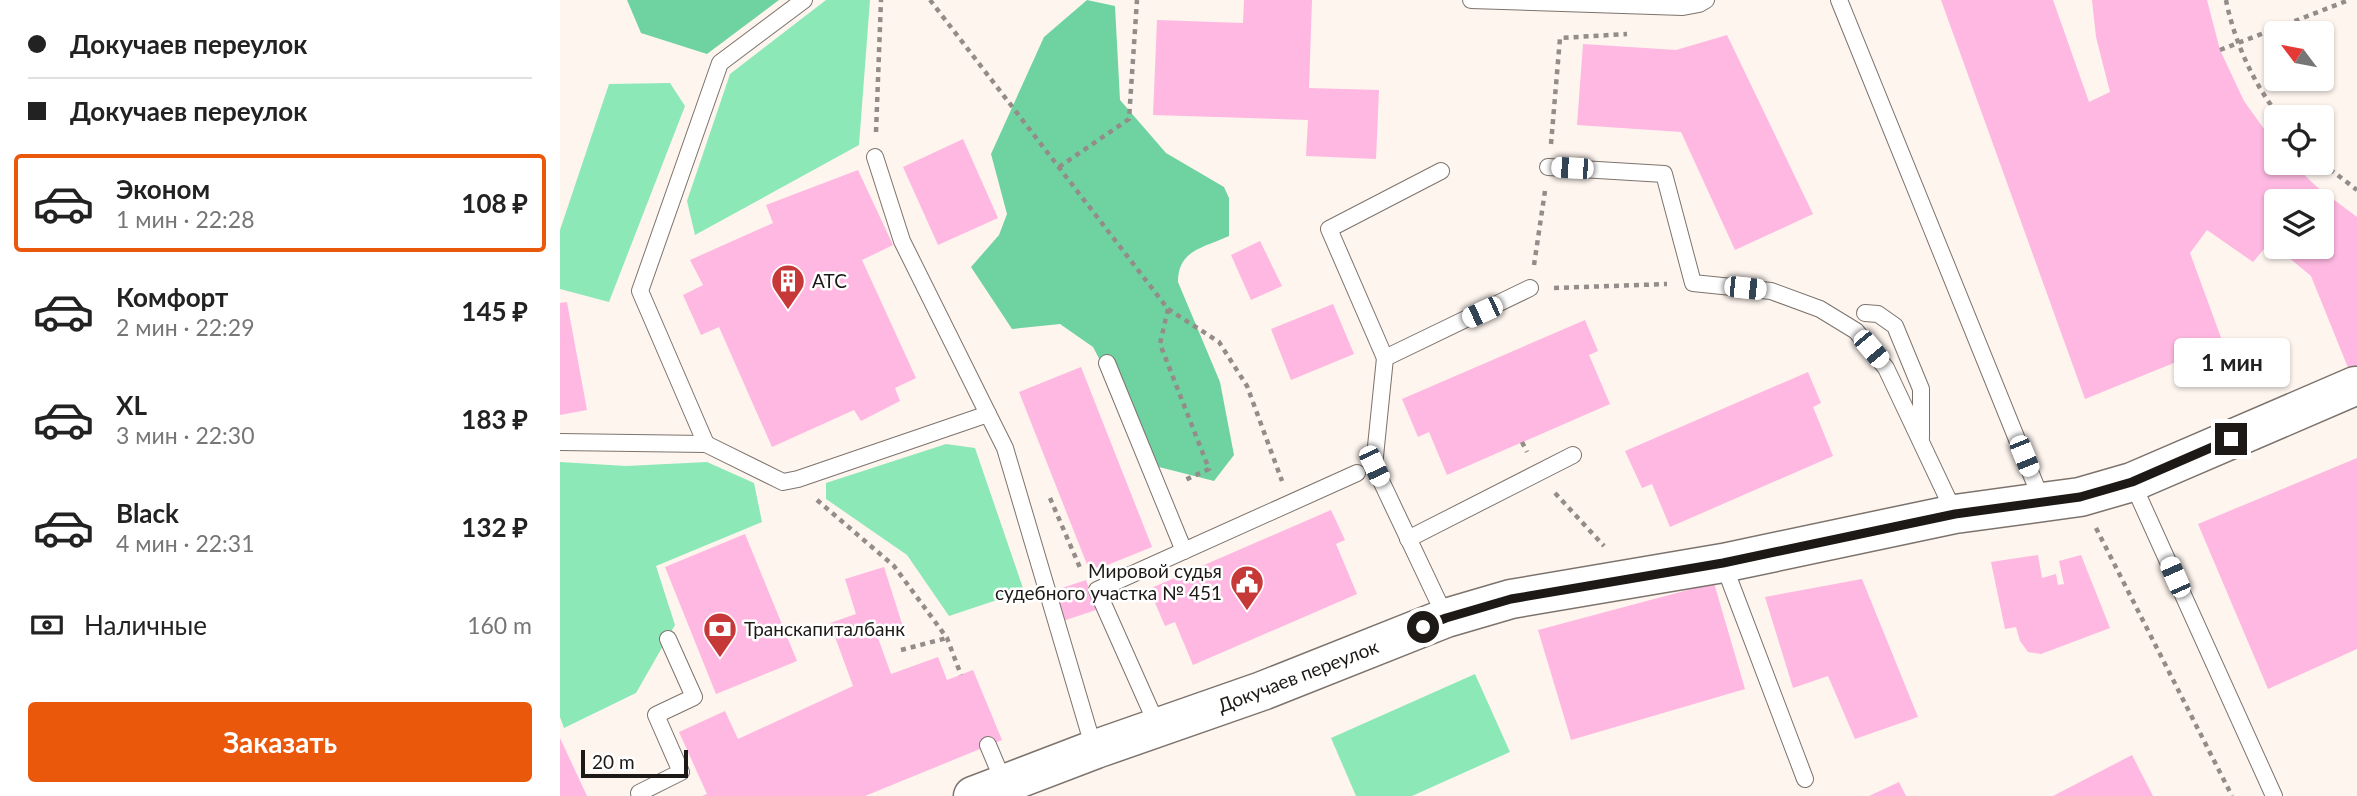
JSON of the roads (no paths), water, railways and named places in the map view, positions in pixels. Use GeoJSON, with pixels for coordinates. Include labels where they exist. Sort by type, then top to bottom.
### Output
{"type":"FeatureCollection","features":[{"type":"Feature","properties":{"kind":"street","name":"Докучаев переулок"},"geometry":{"type":"LineString","coordinates":[[1002,789],[1096,748],[1262,691],[1446,618],[1511,599],[1723,563],[1955,514],[2062,500],[2132,482],[2355,386]]}},
{"type":"Feature","properties":{"kind":"lane"},"geometry":{"type":"LineString","coordinates":[[706,444],[640,292],[720,63],[804,0]]}},
{"type":"Feature","properties":{"kind":"lane"},"geometry":{"type":"LineString","coordinates":[[1471,0],[1682,7],[1706,0]]}},
{"type":"Feature","properties":{"kind":"lane"},"geometry":{"type":"LineString","coordinates":[[1839,0],[2062,500]]}},
{"type":"Feature","properties":{"kind":"lane"},"geometry":{"type":"LineString","coordinates":[[875,157],[902,241],[1005,448],[1089,733],[1096,748]]}},
{"type":"Feature","properties":{"kind":"lane"},"geometry":{"type":"LineString","coordinates":[[1549,167],[1664,174],[1693,283],[1771,291],[1820,309],[1856,331],[1886,368],[1955,514]]}},
{"type":"Feature","properties":{"kind":"lane"},"geometry":{"type":"LineString","coordinates":[[1441,171],[1329,229],[1385,358],[1374,466],[1446,618]]}},
{"type":"Feature","properties":{"kind":"lane"},"geometry":{"type":"LineString","coordinates":[[1385,358],[1530,288]]}},
{"type":"Feature","properties":{"kind":"lane"},"geometry":{"type":"LineString","coordinates":[[1864,313],[1878,314],[1895,326],[1920,389],[1922,444]]}},
{"type":"Feature","properties":{"kind":"lane"},"geometry":{"type":"LineString","coordinates":[[1107,363],[1184,551]]}},
{"type":"Feature","properties":{"kind":"lane"},"geometry":{"type":"LineString","coordinates":[[560,442],[706,444],[783,482],[988,414]]}},
{"type":"Feature","properties":{"kind":"lane"},"geometry":{"type":"LineString","coordinates":[[1408,539],[1573,455]]}},
{"type":"Feature","properties":{"kind":"lane"},"geometry":{"type":"LineString","coordinates":[[1158,727],[1097,590],[1357,473]]}},
{"type":"Feature","properties":{"kind":"lane"},"geometry":{"type":"LineString","coordinates":[[2132,482],[2274,796]]}},
{"type":"Feature","properties":{"kind":"lane"},"geometry":{"type":"LineString","coordinates":[[1723,563],[1805,779]]}},
{"type":"Feature","properties":{"kind":"lane"},"geometry":{"type":"LineString","coordinates":[[641,796],[639,793],[681,772],[656,715],[694,697],[668,639]]}},
{"type":"Feature","properties":{"kind":"lane"},"geometry":{"type":"LineString","coordinates":[[988,745],[1002,789]]}},
{"type":"Feature","properties":{"kind":"place","name":"АТС"},"geometry":{"type":"Point","coordinates":[788,311]}},
{"type":"Feature","properties":{"kind":"place","name":"Мировой судья судебного участка № 451"},"geometry":{"type":"Point","coordinates":[1247,612]}},
{"type":"Feature","properties":{"kind":"place","name":"Транскапиталбанк"},"geometry":{"type":"Point","coordinates":[720,659]}}]}
